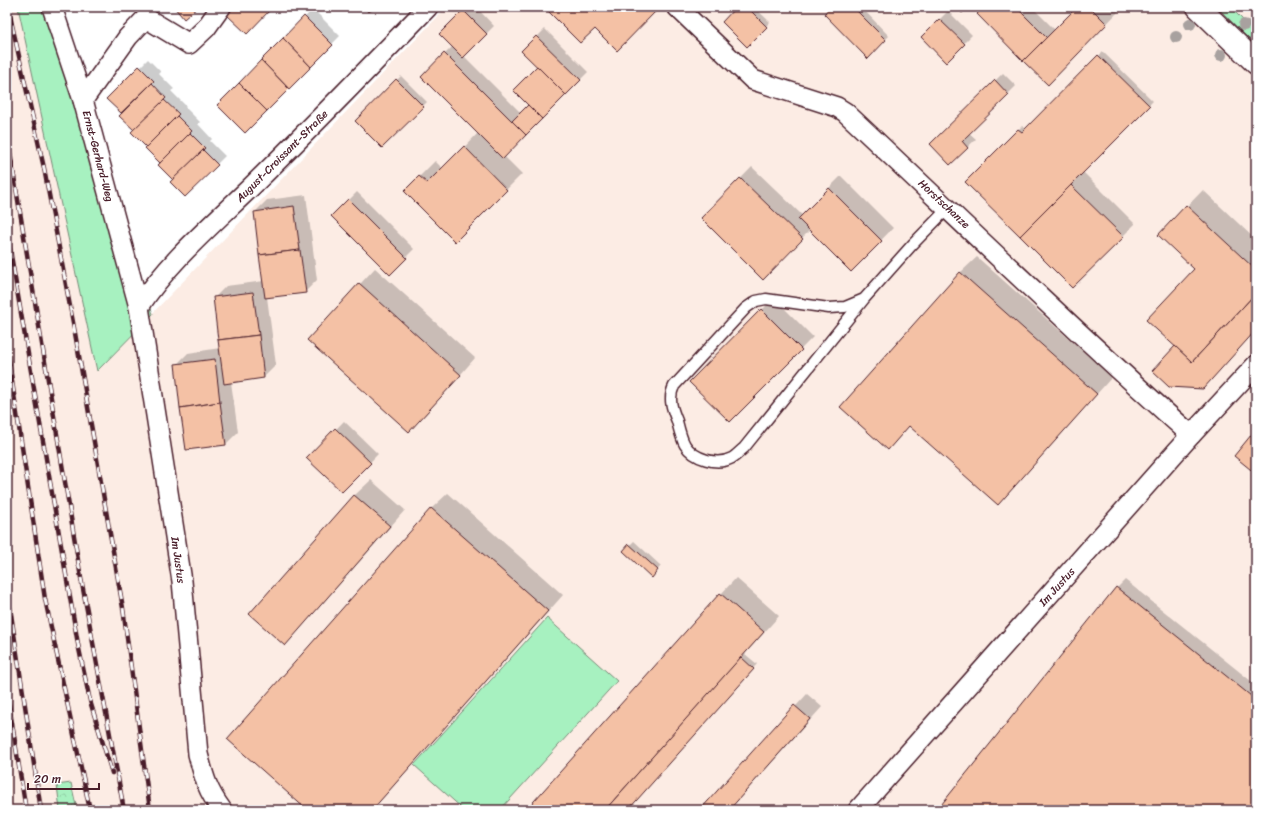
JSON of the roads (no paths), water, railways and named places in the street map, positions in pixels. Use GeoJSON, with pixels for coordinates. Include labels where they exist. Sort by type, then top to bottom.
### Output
{"type":"FeatureCollection","features":[{"type":"Feature","properties":{"kind":"street","name":"Ernst-Gerhard-Weg"},"geometry":{"type":"LineString","coordinates":[[52,7],[83,100],[139,307]]}},
{"type":"Feature","properties":{"kind":"street"},"geometry":{"type":"LineString","coordinates":[[83,100],[128,37],[146,18],[189,44],[206,28],[221,7]]}},
{"type":"Feature","properties":{"kind":"street","name":"August-Croissant-Straße"},"geometry":{"type":"LineString","coordinates":[[139,307],[156,283],[175,261],[258,180],[428,7]]}},
{"type":"Feature","properties":{"kind":"street","name":"Horstschanze"},"geometry":{"type":"LineString","coordinates":[[677,7],[753,80],[837,107],[845,112],[1191,435]]}},
{"type":"Feature","properties":{"kind":"street"},"geometry":{"type":"LineString","coordinates":[[1198,7],[1256,63]]}},
{"type":"Feature","properties":{"kind":"street","name":"Im Justus"},"geometry":{"type":"LineString","coordinates":[[139,307],[182,581],[198,754],[205,782],[210,793],[222,810]]}},
{"type":"Feature","properties":{"kind":"street","name":"Im Justus"},"geometry":{"type":"LineString","coordinates":[[858,810],[1191,435],[1256,365]]}},
{"type":"Feature","properties":{"kind":"lane"},"geometry":{"type":"LineString","coordinates":[[864,299],[845,306],[829,308],[766,299],[756,300],[746,308],[674,386],[670,393],[671,404],[684,444],[702,458],[711,461],[722,461],[733,458],[744,448],[864,299],[912,245],[948,208]]}},
{"type":"Feature","properties":{"kind":"railway"},"geometry":{"type":"LineString","coordinates":[[8,7],[44,168],[75,333],[123,608],[150,810]]}},
{"type":"Feature","properties":{"kind":"railway"},"geometry":{"type":"LineString","coordinates":[[7,134],[81,578],[124,810]]}},
{"type":"Feature","properties":{"kind":"railway"},"geometry":{"type":"LineString","coordinates":[[7,232],[78,644],[90,701],[112,773]]}},
{"type":"Feature","properties":{"kind":"railway"},"geometry":{"type":"LineString","coordinates":[[7,348],[45,599],[90,810]]}},
{"type":"Feature","properties":{"kind":"railway"},"geometry":{"type":"LineString","coordinates":[[7,588],[41,810]]}},
{"type":"Feature","properties":{"kind":"railway"},"geometry":{"type":"LineString","coordinates":[[7,692],[26,810]]}}]}
